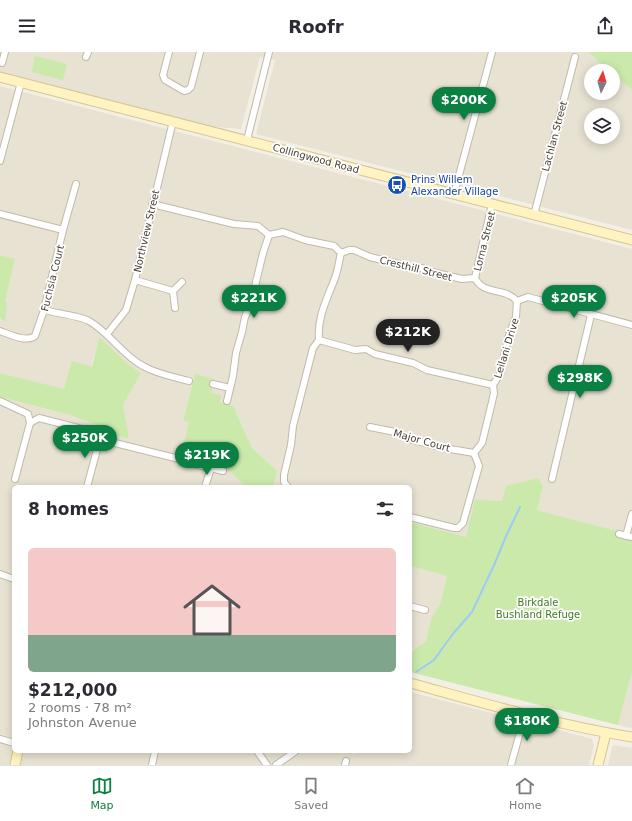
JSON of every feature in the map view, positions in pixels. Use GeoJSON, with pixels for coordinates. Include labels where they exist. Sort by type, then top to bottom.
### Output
{"type":"FeatureCollection","features":[{"type":"Feature","properties":{"kind":"street"},"geometry":{"type":"LineString","coordinates":[[2,63],[5,52]]}},
{"type":"Feature","properties":{"kind":"street"},"geometry":{"type":"LineString","coordinates":[[169,52],[163,75],[165,80],[184,91],[191,87],[200,52]]}},
{"type":"Feature","properties":{"kind":"street"},"geometry":{"type":"LineString","coordinates":[[247,140],[269,52]]}},
{"type":"Feature","properties":{"kind":"street"},"geometry":{"type":"LineString","coordinates":[[454,194],[492,52]]}},
{"type":"Feature","properties":{"kind":"street","name":"Lachlan Street"},"geometry":{"type":"LineString","coordinates":[[534,215],[574,58]]}},
{"type":"Feature","properties":{"kind":"street","name":"Collingwood Road"},"geometry":{"type":"LineString","coordinates":[[0,77],[632,240]]}},
{"type":"Feature","properties":{"kind":"street"},"geometry":{"type":"LineString","coordinates":[[0,161],[21,82]]}},
{"type":"Feature","properties":{"kind":"street","name":"Northview Street"},"geometry":{"type":"LineString","coordinates":[[108,334],[126,310],[135,280],[173,121]]}},
{"type":"Feature","properties":{"kind":"street","name":"Fuchsia Court"},"geometry":{"type":"LineString","coordinates":[[0,331],[24,339],[35,336],[44,310],[63,230],[76,184]]}},
{"type":"Feature","properties":{"kind":"street"},"geometry":{"type":"LineString","coordinates":[[152,204],[234,224],[258,226],[269,235]]}},
{"type":"Feature","properties":{"kind":"street","name":"Lorna Street"},"geometry":{"type":"LineString","coordinates":[[475,278],[492,204]]}},
{"type":"Feature","properties":{"kind":"street"},"geometry":{"type":"LineString","coordinates":[[0,214],[63,230]]}},
{"type":"Feature","properties":{"kind":"street"},"geometry":{"type":"LineString","coordinates":[[269,235],[283,232],[305,240],[334,246],[341,254],[335,277],[326,297],[318,326],[320,340],[313,348],[293,426],[291,445],[284,476],[284,482],[286,485]]}},
{"type":"Feature","properties":{"kind":"street"},"geometry":{"type":"LineString","coordinates":[[227,401],[244,317],[251,303],[269,235]]}},
{"type":"Feature","properties":{"kind":"street","name":"Cresthill Street"},"geometry":{"type":"LineString","coordinates":[[341,254],[349,250],[354,250],[370,257],[399,264],[408,268],[422,268],[428,271],[462,279],[475,278]]}},
{"type":"Feature","properties":{"kind":"street"},"geometry":{"type":"LineString","coordinates":[[475,278],[478,285],[510,296],[517,301],[528,297],[632,325]]}},
{"type":"Feature","properties":{"kind":"street"},"geometry":{"type":"LineString","coordinates":[[135,280],[173,291]]}},
{"type":"Feature","properties":{"kind":"street"},"geometry":{"type":"LineString","coordinates":[[173,291],[182,282]]}},
{"type":"Feature","properties":{"kind":"street"},"geometry":{"type":"LineString","coordinates":[[173,291],[175,308]]}},
{"type":"Feature","properties":{"kind":"street","name":"Leilani Drive"},"geometry":{"type":"LineString","coordinates":[[474,454],[482,443],[494,393],[493,385],[500,374],[508,338],[516,316],[517,301]]}},
{"type":"Feature","properties":{"kind":"street"},"geometry":{"type":"LineString","coordinates":[[44,310],[88,320],[108,334],[126,354],[142,366],[158,373],[189,381]]}},
{"type":"Feature","properties":{"kind":"street"},"geometry":{"type":"LineString","coordinates":[[552,478],[591,315]]}},
{"type":"Feature","properties":{"kind":"street"},"geometry":{"type":"LineString","coordinates":[[320,340],[355,350],[366,349],[375,354],[413,364],[427,370],[493,385]]}},
{"type":"Feature","properties":{"kind":"street"},"geometry":{"type":"LineString","coordinates":[[213,384],[230,388]]}},
{"type":"Feature","properties":{"kind":"street"},"geometry":{"type":"LineString","coordinates":[[0,401],[28,414],[30,423],[15,479]]}},
{"type":"Feature","properties":{"kind":"street"},"geometry":{"type":"LineString","coordinates":[[30,423],[39,418],[86,430],[102,442]]}},
{"type":"Feature","properties":{"kind":"street","name":"Major Court"},"geometry":{"type":"LineString","coordinates":[[370,427],[395,432],[414,440],[444,448],[474,454]]}},
{"type":"Feature","properties":{"kind":"street"},"geometry":{"type":"LineString","coordinates":[[88,485],[98,446],[107,440],[178,459]]}},
{"type":"Feature","properties":{"kind":"street"},"geometry":{"type":"LineString","coordinates":[[412,518],[454,528],[458,528],[463,523],[479,466],[474,454]]}},
{"type":"Feature","properties":{"kind":"street"},"geometry":{"type":"LineString","coordinates":[[194,464],[223,471]]}},
{"type":"Feature","properties":{"kind":"street"},"geometry":{"type":"LineString","coordinates":[[206,485],[210,468]]}},
{"type":"Feature","properties":{"kind":"street"},"geometry":{"type":"LineString","coordinates":[[619,534],[629,536],[632,514]]}},
{"type":"Feature","properties":{"kind":"street"},"geometry":{"type":"LineString","coordinates":[[0,574],[12,578]]}},
{"type":"Feature","properties":{"kind":"street"},"geometry":{"type":"LineString","coordinates":[[412,607],[425,610]]}},
{"type":"Feature","properties":{"kind":"street"},"geometry":{"type":"LineString","coordinates":[[412,684],[525,714],[606,733],[632,737]]}},
{"type":"Feature","properties":{"kind":"street"},"geometry":{"type":"LineString","coordinates":[[511,765],[525,714]]}},
{"type":"Feature","properties":{"kind":"street"},"geometry":{"type":"LineString","coordinates":[[598,765],[606,733]]}},
{"type":"Feature","properties":{"kind":"street"},"geometry":{"type":"LineString","coordinates":[[0,739],[12,742]]}},
{"type":"Feature","properties":{"kind":"street"},"geometry":{"type":"LineString","coordinates":[[15,765],[18,753]]}},
{"type":"Feature","properties":{"kind":"street"},"geometry":{"type":"LineString","coordinates":[[152,765],[155,753]]}},
{"type":"Feature","properties":{"kind":"street"},"geometry":{"type":"LineString","coordinates":[[258,753],[267,765]]}},
{"type":"Feature","properties":{"kind":"street"},"geometry":{"type":"LineString","coordinates":[[276,765],[293,753]]}},
{"type":"Feature","properties":{"kind":"shaded area"},"geometry":{"type":"Polygon","coordinates":[[[0,52],[588,52],[602,64],[584,64],[584,100],[620,100],[620,80],[632,90],[632,230],[256,134],[275,60],[260,57],[241,129],[206,126],[0,73],[0,52]]]}},
{"type":"Feature","properties":{"kind":"shaded area"},"geometry":{"type":"Polygon","coordinates":[[[0,86],[632,249],[632,535],[537,510],[543,486],[503,501],[466,537],[412,523],[412,485],[274,485],[277,471],[252,448],[233,406],[220,402],[195,374],[183,419],[189,421],[194,460],[228,469],[244,485],[12,485],[12,576],[0,572],[0,397],[67,414],[92,423],[109,433],[129,439],[123,405],[141,373],[129,365],[99,337],[91,367],[64,390],[0,373],[0,317],[5,321],[5,302],[15,259],[0,255],[0,86]]]}},
{"type":"Feature","properties":{"kind":"shaded area"},"geometry":{"type":"Polygon","coordinates":[[[412,567],[447,576],[440,604],[431,619],[426,641],[412,652],[412,567]]]}},
{"type":"Feature","properties":{"kind":"shaded area"},"geometry":{"type":"Polygon","coordinates":[[[0,576],[12,580],[12,753],[14,753],[12,765],[0,765],[0,576]]]}},
{"type":"Feature","properties":{"kind":"shaded area"},"geometry":{"type":"Polygon","coordinates":[[[632,672],[632,728],[618,725],[632,672]]]}},
{"type":"Feature","properties":{"kind":"shaded area"},"geometry":{"type":"Polygon","coordinates":[[[412,693],[592,739],[594,745],[589,765],[17,765],[20,753],[412,753],[412,693]]]}},
{"type":"Feature","properties":{"kind":"shaded area"},"geometry":{"type":"Polygon","coordinates":[[[613,745],[632,748],[632,765],[608,765],[613,745]]]}},
{"type":"Feature","properties":{"kind":"green space"},"geometry":{"type":"Polygon","coordinates":[[[588,52],[632,52],[632,90],[620,80],[620,64],[602,64],[588,52]]]}},
{"type":"Feature","properties":{"kind":"green space"},"geometry":{"type":"Polygon","coordinates":[[[35,56],[67,64],[63,80],[32,72],[35,56]]]}},
{"type":"Feature","properties":{"kind":"green space"},"geometry":{"type":"Polygon","coordinates":[[[0,255],[15,259],[5,302],[7,302],[5,322],[0,317],[0,255]]]}},
{"type":"Feature","properties":{"kind":"green space"},"geometry":{"type":"Polygon","coordinates":[[[99,337],[129,365],[141,373],[123,405],[129,439],[109,433],[92,423],[67,414],[0,397],[0,373],[64,389],[72,361],[92,367],[99,337]]]}},
{"type":"Feature","properties":{"kind":"green space"},"geometry":{"type":"Polygon","coordinates":[[[195,374],[215,379],[211,393],[221,395],[220,402],[233,406],[252,448],[277,471],[274,485],[244,485],[227,469],[195,460],[192,469],[178,466],[189,422],[183,420],[195,374]]]}},
{"type":"Feature","properties":{"kind":"green space","name":"Birkdale Bushland Refuge"},"geometry":{"type":"Polygon","coordinates":[[[538,478],[543,486],[537,510],[632,535],[632,672],[618,725],[412,673],[412,652],[426,641],[431,619],[440,604],[447,576],[412,567],[412,523],[466,537],[475,500],[502,501],[506,486],[538,478]]]}},
{"type":"Feature","properties":{"kind":"waterway"},"geometry":{"type":"LineString","coordinates":[[416,672],[434,660],[452,635],[472,612],[520,507]]}},
{"type":"Feature","properties":{"kind":"place","name":"Prins Willem Alexander Village"},"geometry":{"type":"Point","coordinates":[397,185]}}]}
